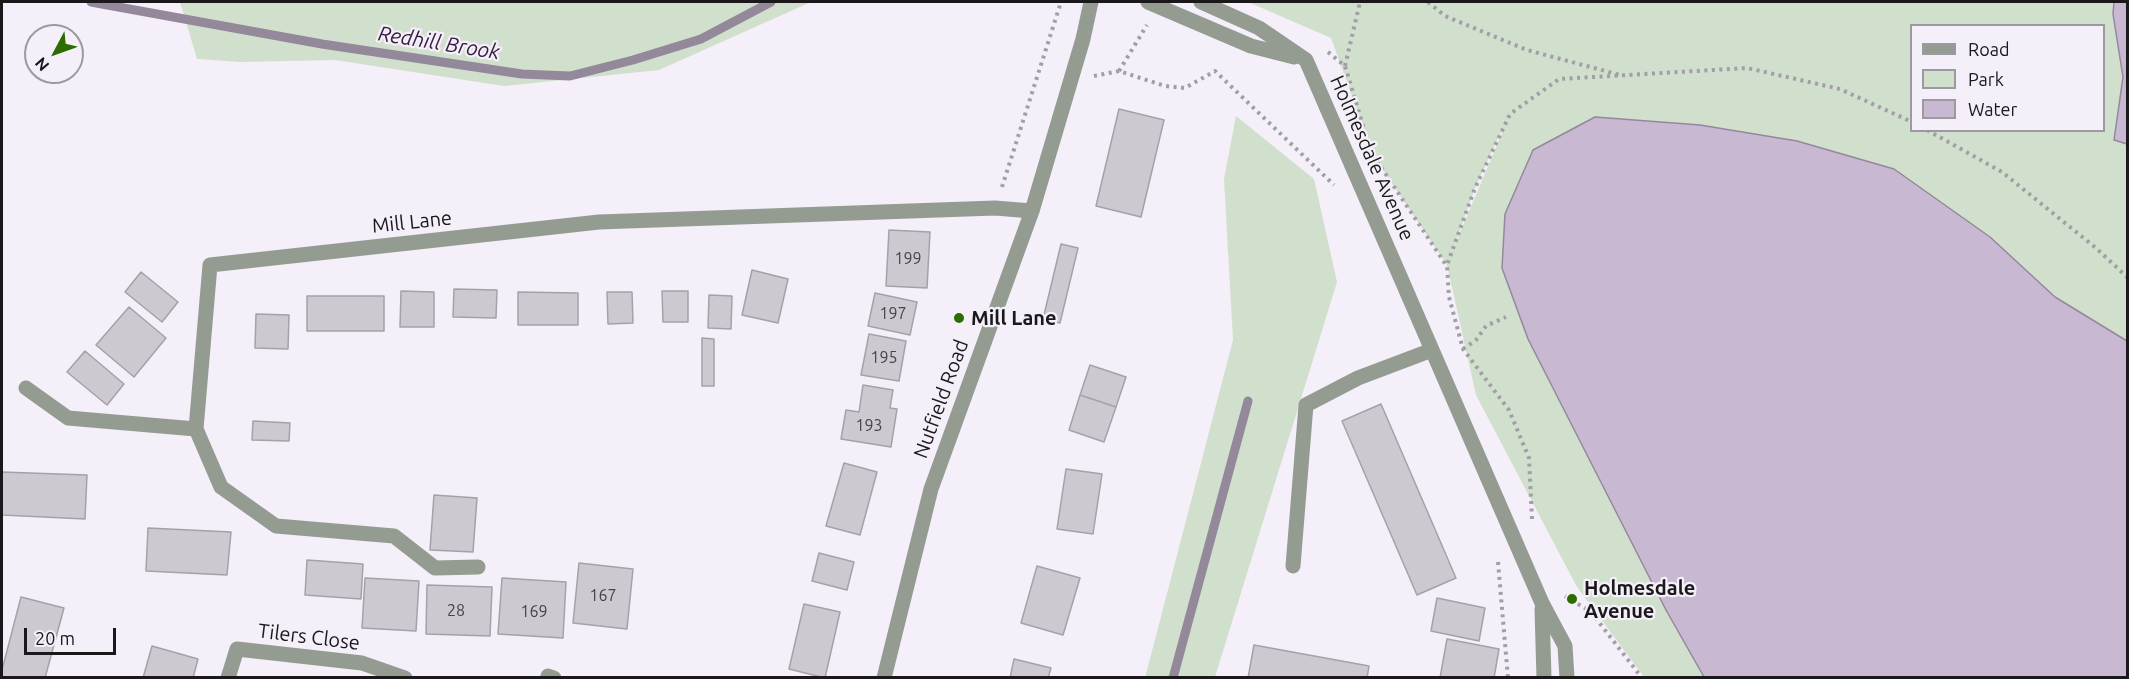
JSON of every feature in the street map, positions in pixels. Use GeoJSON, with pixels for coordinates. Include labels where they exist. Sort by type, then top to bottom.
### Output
{"type":"FeatureCollection","features":[{"type":"Feature","properties":{"kind":"street","name":"Nutfield Road"},"geometry":{"type":"LineString","coordinates":[[884,678],[931,489],[1032,211],[1083,39],[1091,2]]}},
{"type":"Feature","properties":{"kind":"street","name":"Holmesdale Avenue"},"geometry":{"type":"LineString","coordinates":[[1201,2],[1259,28],[1305,60],[1542,603],[1565,646],[1567,678]]}},
{"type":"Feature","properties":{"kind":"street","name":"Holmesdale Avenue"},"geometry":{"type":"LineString","coordinates":[[1153,4],[1251,46],[1305,60]]}},
{"type":"Feature","properties":{"kind":"street","name":"Mill Lane"},"geometry":{"type":"LineString","coordinates":[[478,567],[435,568],[394,536],[276,526],[221,487],[196,429],[210,265],[599,222],[995,208],[1032,211]]}},
{"type":"Feature","properties":{"kind":"street"},"geometry":{"type":"LineString","coordinates":[[1293,566],[1306,405],[1358,378],[1432,350]]}},
{"type":"Feature","properties":{"kind":"street"},"geometry":{"type":"LineString","coordinates":[[26,388],[68,418],[196,429]]}},
{"type":"Feature","properties":{"kind":"street","name":"Holmesdale Avenue"},"geometry":{"type":"LineString","coordinates":[[1542,603],[1544,678]]}},
{"type":"Feature","properties":{"kind":"street","name":"Tilers Close"},"geometry":{"type":"LineString","coordinates":[[228,678],[237,649],[362,663],[405,678]]}},
{"type":"Feature","properties":{"kind":"path"},"geometry":{"type":"LineString","coordinates":[[995,208],[1060,2]]}},
{"type":"Feature","properties":{"kind":"path"},"geometry":{"type":"LineString","coordinates":[[1345,66],[1360,2]]}},
{"type":"Feature","properties":{"kind":"path"},"geometry":{"type":"LineString","coordinates":[[1428,2],[1445,16],[1527,50],[1624,76]]}},
{"type":"Feature","properties":{"kind":"path"},"geometry":{"type":"LineString","coordinates":[[1119,71],[1153,4]]}},
{"type":"Feature","properties":{"kind":"path"},"geometry":{"type":"LineString","coordinates":[[1536,530],[1532,519],[1529,458],[1509,410],[1462,349],[1449,297],[1447,265],[1475,188],[1510,114],[1559,79],[1747,68],[1840,89],[1910,122]]}},
{"type":"Feature","properties":{"kind":"path"},"geometry":{"type":"LineString","coordinates":[[1071,81],[1119,71],[1165,86],[1185,88],[1215,71],[1339,189]]}},
{"type":"Feature","properties":{"kind":"path"},"geometry":{"type":"LineString","coordinates":[[1931,132],[2002,172],[2096,248],[2127,278]]}},
{"type":"Feature","properties":{"kind":"path"},"geometry":{"type":"LineString","coordinates":[[1462,349],[1476,340],[1486,326],[1506,317]]}},
{"type":"Feature","properties":{"kind":"path"},"geometry":{"type":"LineString","coordinates":[[1497,551],[1508,678]]}},
{"type":"Feature","properties":{"kind":"path"},"geometry":{"type":"LineString","coordinates":[[1559,593],[1591,612],[1642,678]]}},
{"type":"Feature","properties":{"kind":"green space"},"geometry":{"type":"Polygon","coordinates":[[[180,2],[811,2],[659,70],[504,86],[335,60],[240,62],[197,59],[180,2]]]}},
{"type":"Feature","properties":{"kind":"green space"},"geometry":{"type":"Polygon","coordinates":[[[1248,2],[2127,2],[2127,677],[1644,677],[1577,587],[1476,395],[1447,265],[1374,157],[1331,38],[1248,2]],[[1502,133],[1475,188],[1454,247],[1502,133]]]}},
{"type":"Feature","properties":{"kind":"green space"},"geometry":{"type":"Polygon","coordinates":[[[1236,116],[1314,179],[1337,282],[1215,677],[1145,678],[1233,340],[1224,179],[1236,116]]]}},
{"type":"Feature","properties":{"kind":"water"},"geometry":{"type":"Polygon","coordinates":[[[2114,2],[2127,2],[2127,144],[2114,140],[2123,77],[2113,14],[2114,2]]]}},
{"type":"Feature","properties":{"kind":"water"},"geometry":{"type":"Polygon","coordinates":[[[1595,117],[1700,125],[1797,141],[1894,169],[1990,237],[2055,297],[2127,341],[2127,677],[1704,677],[1666,610],[1528,339],[1502,268],[1505,214],[1533,150],[1595,117]]]}},
{"type":"Feature","properties":{"kind":"building"},"geometry":{"type":"Polygon","coordinates":[[[1119,109],[1164,120],[1141,217],[1096,206],[1119,109]]]}},
{"type":"Feature","properties":{"kind":"building"},"geometry":{"type":"Polygon","coordinates":[[[889,230],[930,232],[927,288],[886,286],[889,230]]]}},
{"type":"Feature","properties":{"kind":"building"},"geometry":{"type":"Polygon","coordinates":[[[1061,244],[1078,248],[1060,323],[1043,319],[1061,244]]]}},
{"type":"Feature","properties":{"kind":"building"},"geometry":{"type":"Polygon","coordinates":[[[752,270],[788,279],[778,323],[742,315],[752,270]]]}},
{"type":"Feature","properties":{"kind":"building"},"geometry":{"type":"Polygon","coordinates":[[[141,272],[178,302],[162,322],[125,292],[141,272]]]}},
{"type":"Feature","properties":{"kind":"building"},"geometry":{"type":"Polygon","coordinates":[[[454,289],[497,290],[496,318],[453,317],[454,289]]]}},
{"type":"Feature","properties":{"kind":"building"},"geometry":{"type":"Polygon","coordinates":[[[401,291],[434,292],[434,327],[400,327],[401,291]]]}},
{"type":"Feature","properties":{"kind":"building"},"geometry":{"type":"Polygon","coordinates":[[[662,291],[688,291],[688,322],[663,322],[662,291]]]}},
{"type":"Feature","properties":{"kind":"building"},"geometry":{"type":"Polygon","coordinates":[[[518,292],[578,293],[578,325],[518,325],[518,292]]]}},
{"type":"Feature","properties":{"kind":"building"},"geometry":{"type":"Polygon","coordinates":[[[607,292],[632,292],[633,323],[608,324],[607,292]]]}},
{"type":"Feature","properties":{"kind":"building"},"geometry":{"type":"Polygon","coordinates":[[[875,293],[917,302],[910,335],[868,326],[875,293]]]}},
{"type":"Feature","properties":{"kind":"building"},"geometry":{"type":"Polygon","coordinates":[[[709,295],[732,296],[731,329],[708,328],[709,295]]]}},
{"type":"Feature","properties":{"kind":"building"},"geometry":{"type":"Polygon","coordinates":[[[307,296],[384,296],[384,331],[307,331],[307,296]]]}},
{"type":"Feature","properties":{"kind":"building"},"geometry":{"type":"Polygon","coordinates":[[[129,307],[166,338],[134,377],[96,345],[129,307]]]}},
{"type":"Feature","properties":{"kind":"building"},"geometry":{"type":"Polygon","coordinates":[[[256,314],[289,315],[288,349],[255,348],[256,314]]]}},
{"type":"Feature","properties":{"kind":"building"},"geometry":{"type":"Polygon","coordinates":[[[869,334],[906,341],[899,381],[861,375],[869,334]]]}},
{"type":"Feature","properties":{"kind":"building"},"geometry":{"type":"Polygon","coordinates":[[[702,338],[714,339],[714,386],[702,386],[702,338]]]}},
{"type":"Feature","properties":{"kind":"building"},"geometry":{"type":"Polygon","coordinates":[[[85,351],[124,384],[107,405],[67,372],[85,351]]]}},
{"type":"Feature","properties":{"kind":"building"},"geometry":{"type":"Polygon","coordinates":[[[1090,365],[1126,377],[1116,407],[1080,395],[1090,365]]]}},
{"type":"Feature","properties":{"kind":"building"},"geometry":{"type":"Polygon","coordinates":[[[863,385],[893,390],[890,408],[897,409],[891,447],[841,439],[846,410],[859,412],[863,385]]]}},
{"type":"Feature","properties":{"kind":"building"},"geometry":{"type":"Polygon","coordinates":[[[1080,395],[1116,407],[1104,442],[1069,430],[1080,395]]]}},
{"type":"Feature","properties":{"kind":"building"},"geometry":{"type":"Polygon","coordinates":[[[1381,404],[1456,578],[1417,595],[1342,421],[1381,404]]]}},
{"type":"Feature","properties":{"kind":"building"},"geometry":{"type":"Polygon","coordinates":[[[253,421],[290,423],[289,441],[252,440],[253,421]]]}},
{"type":"Feature","properties":{"kind":"building"},"geometry":{"type":"Polygon","coordinates":[[[844,463],[877,472],[860,535],[826,526],[844,463]]]}},
{"type":"Feature","properties":{"kind":"building"},"geometry":{"type":"Polygon","coordinates":[[[1066,469],[1102,474],[1093,534],[1057,529],[1066,469]]]}},
{"type":"Feature","properties":{"kind":"building"},"geometry":{"type":"Polygon","coordinates":[[[2,472],[87,475],[85,519],[2,515],[2,472]]]}},
{"type":"Feature","properties":{"kind":"building"},"geometry":{"type":"Polygon","coordinates":[[[434,495],[477,498],[473,552],[430,550],[434,495]]]}},
{"type":"Feature","properties":{"kind":"building"},"geometry":{"type":"Polygon","coordinates":[[[148,528],[231,532],[227,575],[146,571],[148,528]]]}},
{"type":"Feature","properties":{"kind":"building"},"geometry":{"type":"Polygon","coordinates":[[[819,553],[854,562],[847,590],[812,581],[819,553]]]}},
{"type":"Feature","properties":{"kind":"building"},"geometry":{"type":"Polygon","coordinates":[[[307,560],[363,564],[361,599],[305,595],[307,560]]]}},
{"type":"Feature","properties":{"kind":"building"},"geometry":{"type":"Polygon","coordinates":[[[579,563],[633,569],[627,629],[573,623],[579,563]]]}},
{"type":"Feature","properties":{"kind":"building"},"geometry":{"type":"Polygon","coordinates":[[[1037,566],[1080,578],[1063,635],[1021,623],[1037,566]]]}},
{"type":"Feature","properties":{"kind":"building"},"geometry":{"type":"Polygon","coordinates":[[[365,578],[419,581],[416,631],[362,628],[365,578]]]}},
{"type":"Feature","properties":{"kind":"building"},"geometry":{"type":"Polygon","coordinates":[[[502,578],[566,582],[563,638],[498,634],[502,578]]]}},
{"type":"Feature","properties":{"kind":"building"},"geometry":{"type":"Polygon","coordinates":[[[427,585],[492,587],[490,636],[426,634],[427,585]]]}},
{"type":"Feature","properties":{"kind":"building"},"geometry":{"type":"Polygon","coordinates":[[[21,597],[64,608],[45,678],[2,678],[2,670],[21,597]]]}},
{"type":"Feature","properties":{"kind":"building"},"geometry":{"type":"Polygon","coordinates":[[[1437,598],[1485,608],[1479,641],[1431,631],[1437,598]]]}},
{"type":"Feature","properties":{"kind":"building"},"geometry":{"type":"Polygon","coordinates":[[[804,604],[840,612],[825,678],[789,669],[804,604]]]}},
{"type":"Feature","properties":{"kind":"building"},"geometry":{"type":"Polygon","coordinates":[[[1447,639],[1499,649],[1494,678],[1440,678],[1447,639]]]}},
{"type":"Feature","properties":{"kind":"building"},"geometry":{"type":"Polygon","coordinates":[[[1254,645],[1369,666],[1367,678],[1248,678],[1254,645]]]}},
{"type":"Feature","properties":{"kind":"building"},"geometry":{"type":"Polygon","coordinates":[[[152,646],[198,659],[193,678],[143,678],[152,646]]]}},
{"type":"Feature","properties":{"kind":"building"},"geometry":{"type":"Polygon","coordinates":[[[1014,659],[1051,668],[1048,678],[1010,678],[1014,659]]]}},
{"type":"Feature","properties":{"kind":"waterway","name":"Redhill Brook"},"geometry":{"type":"LineString","coordinates":[[91,2],[322,44],[522,74],[570,76],[701,39],[771,2]]}},
{"type":"Feature","properties":{"kind":"waterway"},"geometry":{"type":"LineString","coordinates":[[1173,678],[1248,401]]}},
{"type":"Feature","properties":{"kind":"place","name":"Mill Lane"},"geometry":{"type":"Point","coordinates":[959,318]}},
{"type":"Feature","properties":{"kind":"place","name":"Holmesdale Avenue"},"geometry":{"type":"Point","coordinates":[1572,599]}}]}
